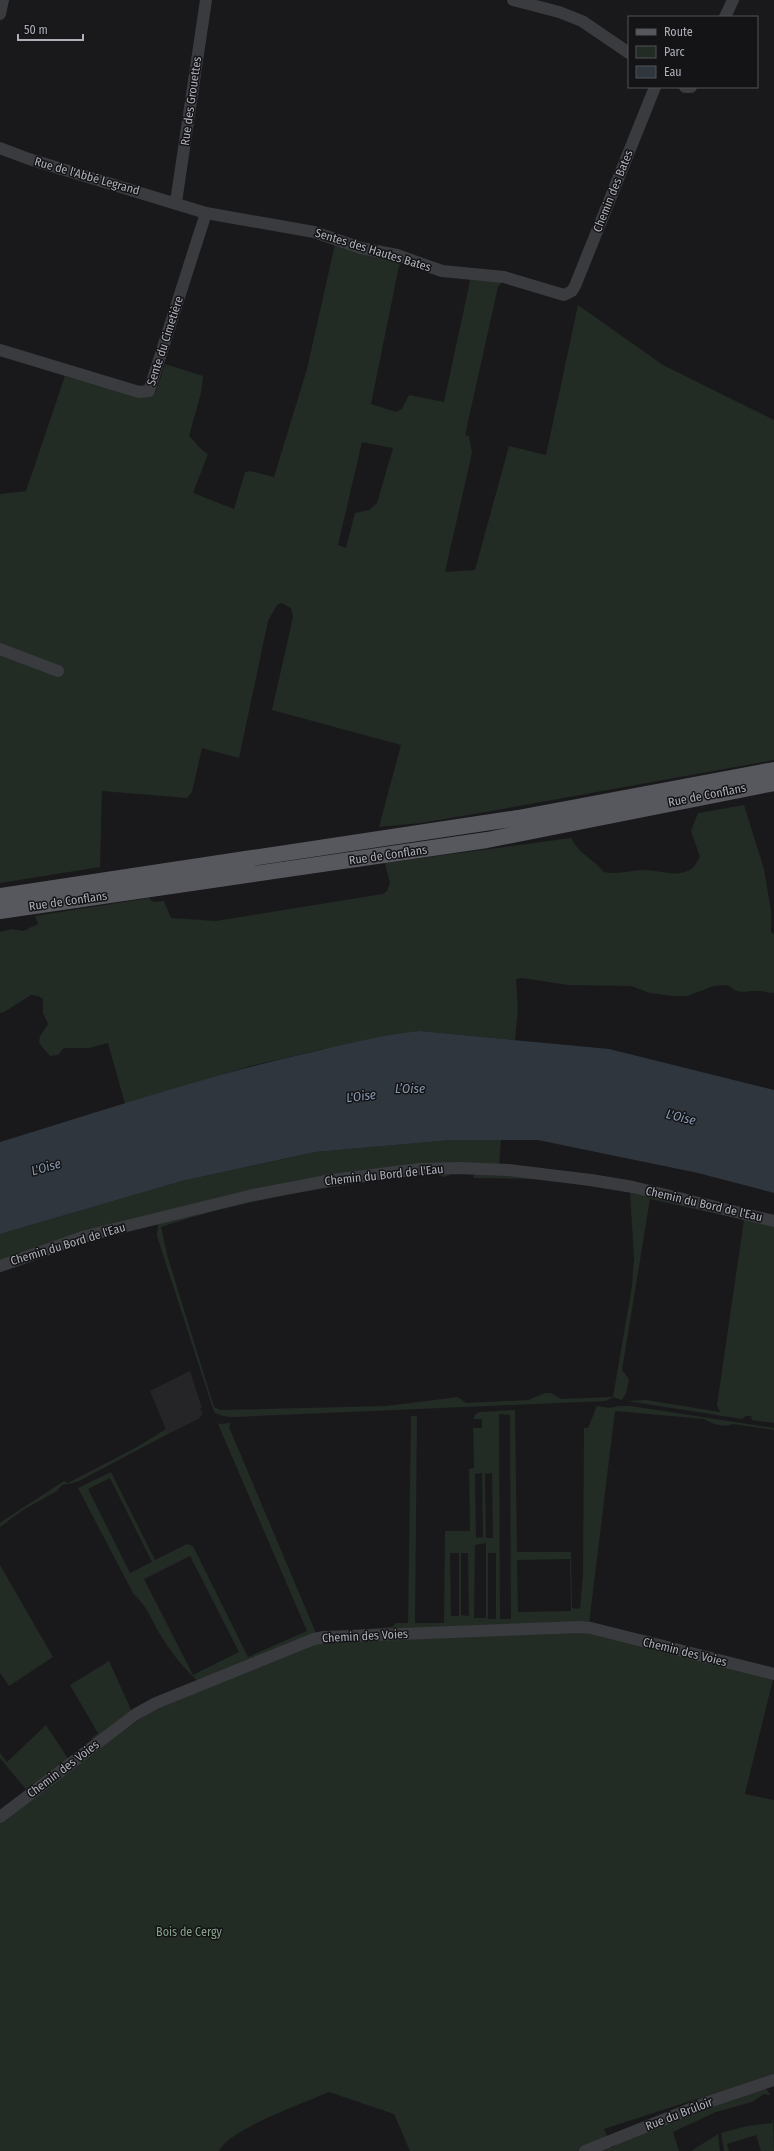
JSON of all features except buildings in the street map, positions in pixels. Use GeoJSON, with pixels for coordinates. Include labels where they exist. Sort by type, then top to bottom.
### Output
{"type":"FeatureCollection","features":[{"type":"Feature","properties":{"kind":"main road","name":"Rue de Conflans"},"geometry":{"type":"LineString","coordinates":[[0,896],[503,820],[774,770]]}},
{"type":"Feature","properties":{"kind":"main road","name":"Rue de Conflans"},"geometry":{"type":"LineString","coordinates":[[0,911],[480,841],[774,783]]}},
{"type":"Feature","properties":{"kind":"street"},"geometry":{"type":"LineString","coordinates":[[0,14],[3,0]]}},
{"type":"Feature","properties":{"kind":"street","name":"Rue des Grouettes"},"geometry":{"type":"LineString","coordinates":[[176,202],[206,0]]}},
{"type":"Feature","properties":{"kind":"street"},"geometry":{"type":"LineString","coordinates":[[513,0],[559,12],[582,21],[628,52]]}},
{"type":"Feature","properties":{"kind":"street"},"geometry":{"type":"LineString","coordinates":[[725,16],[733,0]]}},
{"type":"Feature","properties":{"kind":"street","name":"Chemin des Bates"},"geometry":{"type":"LineString","coordinates":[[569,293],[575,286],[655,88]]}},
{"type":"Feature","properties":{"kind":"street","name":"Rue de l'Abbé Legrand"},"geometry":{"type":"LineString","coordinates":[[0,148],[29,159],[176,202]]}},
{"type":"Feature","properties":{"kind":"street","name":"Sentes des Hautes Bates"},"geometry":{"type":"LineString","coordinates":[[176,202],[206,213],[314,232],[361,248],[397,255],[442,271],[498,276],[562,295],[569,293]]}},
{"type":"Feature","properties":{"kind":"street","name":"Sente du Cimetière"},"geometry":{"type":"LineString","coordinates":[[0,350],[139,392],[149,391],[206,213]]}},
{"type":"Feature","properties":{"kind":"street"},"geometry":{"type":"LineString","coordinates":[[0,649],[58,671]]}},
{"type":"Feature","properties":{"kind":"street","name":"Chemin du Bord de l'Eau"},"geometry":{"type":"LineString","coordinates":[[0,1266],[86,1236],[253,1195],[332,1180],[420,1169],[459,1168],[508,1170],[591,1180],[633,1187],[774,1221]]}},
{"type":"Feature","properties":{"kind":"street","name":"Chemin des Voies"},"geometry":{"type":"LineString","coordinates":[[0,1817],[136,1714],[156,1703],[324,1636],[579,1627],[591,1628],[774,1674]]}},
{"type":"Feature","properties":{"kind":"street","name":"Rue du Brûloir"},"geometry":{"type":"LineString","coordinates":[[584,2151],[705,2103],[774,2080]]}},
{"type":"Feature","properties":{"kind":"shaded area"},"geometry":{"type":"Polygon","coordinates":[[[190,1371],[202,1408],[199,1409],[203,1412],[200,1418],[168,1434],[150,1391],[190,1371]]]}},
{"type":"Feature","properties":{"kind":"green space"},"geometry":{"type":"Polygon","coordinates":[[[335,244],[350,250],[401,263],[399,266],[371,404],[396,412],[402,409],[409,395],[444,402],[470,281],[472,278],[503,281],[498,287],[465,435],[469,436],[472,453],[445,572],[475,570],[509,446],[546,455],[578,305],[663,365],[774,420],[774,760],[486,812],[421,823],[379,827],[401,745],[272,710],[293,617],[291,608],[282,603],[277,605],[268,621],[239,758],[202,748],[192,792],[187,798],[102,791],[100,867],[0,883],[0,494],[26,491],[65,376],[140,397],[155,394],[165,364],[203,376],[201,393],[189,436],[208,454],[193,493],[234,509],[245,472],[250,471],[274,477],[307,369],[335,244]],[[362,442],[338,545],[346,548],[355,513],[369,510],[377,503],[393,448],[362,442]]]}},
{"type":"Feature","properties":{"kind":"green space"},"geometry":{"type":"Polygon","coordinates":[[[744,805],[764,869],[771,911],[771,932],[774,934],[774,993],[757,991],[741,992],[728,985],[714,986],[687,996],[673,996],[650,993],[631,986],[568,985],[522,978],[516,979],[518,1009],[515,1040],[420,1031],[342,1045],[250,1066],[125,1104],[108,1043],[89,1048],[64,1048],[58,1055],[50,1056],[39,1043],[40,1036],[48,1024],[43,1013],[43,999],[38,996],[31,995],[0,1013],[0,932],[12,929],[23,931],[38,924],[35,916],[149,898],[153,902],[164,901],[171,918],[216,921],[383,894],[387,891],[390,883],[385,863],[571,838],[578,848],[604,872],[620,873],[649,870],[680,873],[688,871],[692,868],[700,857],[691,831],[698,813],[744,805]]]}},
{"type":"Feature","properties":{"kind":"green space"},"geometry":{"type":"Polygon","coordinates":[[[451,1140],[501,1140],[499,1166],[425,1166],[154,1214],[84,1231],[0,1263],[0,1234],[182,1181],[315,1152],[451,1140]]]}},
{"type":"Feature","properties":{"kind":"green space"},"geometry":{"type":"Polygon","coordinates":[[[450,1169],[543,1176],[608,1185],[774,1225],[774,1423],[752,1420],[751,1416],[746,1416],[742,1419],[627,1401],[646,1400],[720,1412],[717,1405],[744,1220],[650,1199],[622,1370],[629,1379],[626,1393],[622,1400],[613,1397],[606,1401],[240,1417],[223,1416],[214,1412],[157,1236],[158,1223],[164,1219],[270,1194],[342,1181],[450,1169]],[[473,1172],[455,1173],[444,1177],[419,1174],[319,1189],[266,1199],[161,1227],[168,1258],[214,1407],[220,1410],[386,1406],[458,1397],[466,1403],[528,1400],[545,1393],[551,1393],[561,1399],[613,1397],[632,1286],[634,1259],[630,1192],[539,1179],[474,1178],[473,1172]]]}},
{"type":"Feature","properties":{"kind":"green space","name":"Bois de Cergy"},"geometry":{"type":"Polygon","coordinates":[[[597,1406],[609,1408],[631,1406],[774,1428],[774,1430],[733,1424],[722,1425],[714,1424],[704,1419],[615,1411],[589,1624],[649,1636],[768,1668],[774,1675],[745,1794],[774,1800],[774,2074],[604,2129],[612,2148],[627,2136],[744,2095],[766,2089],[771,2095],[764,2094],[752,2102],[716,2112],[673,2132],[679,2151],[410,2151],[394,2114],[329,2092],[269,2117],[237,2134],[219,2151],[0,2151],[0,1821],[154,1709],[308,1640],[584,1625],[318,1634],[200,1683],[174,1655],[161,1636],[146,1609],[134,1595],[78,1488],[111,1472],[155,1560],[187,1544],[193,1546],[248,1657],[307,1631],[218,1424],[231,1423],[229,1427],[316,1633],[392,1627],[396,1623],[408,1623],[411,1416],[417,1416],[415,1623],[444,1623],[445,1531],[470,1531],[469,1469],[474,1468],[473,1428],[482,1428],[482,1419],[473,1419],[479,1412],[515,1410],[517,1552],[571,1552],[572,1608],[580,1609],[583,1575],[584,1428],[588,1428],[597,1406]],[[499,1414],[500,1619],[511,1619],[510,1415],[499,1414]],[[482,1473],[475,1474],[476,1538],[483,1537],[482,1473]],[[492,1473],[485,1474],[486,1538],[493,1538],[492,1473]],[[110,1478],[88,1489],[130,1573],[152,1562],[110,1478]],[[486,1543],[475,1545],[474,1618],[486,1618],[486,1543]],[[450,1553],[451,1616],[459,1616],[459,1553],[450,1553]],[[461,1553],[461,1615],[469,1616],[468,1553],[461,1553]],[[488,1553],[488,1619],[496,1619],[496,1553],[488,1553]],[[190,1556],[144,1579],[193,1675],[239,1652],[190,1556]],[[570,1559],[517,1560],[518,1612],[571,1611],[570,1559]]]}},
{"type":"Feature","properties":{"kind":"green space"},"geometry":{"type":"Polygon","coordinates":[[[166,1429],[168,1434],[77,1482],[62,1485],[57,1491],[23,1510],[0,1527],[0,1523],[4,1520],[64,1481],[68,1483],[137,1447],[166,1429]]]}},
{"type":"Feature","properties":{"kind":"green space"},"geometry":{"type":"Polygon","coordinates":[[[0,1565],[53,1657],[9,1686],[0,1673],[0,1565]]]}},
{"type":"Feature","properties":{"kind":"green space"},"geometry":{"type":"Polygon","coordinates":[[[109,1661],[133,1714],[97,1739],[91,1739],[98,1733],[70,1685],[109,1661]]]}},
{"type":"Feature","properties":{"kind":"green space"},"geometry":{"type":"Polygon","coordinates":[[[46,1725],[69,1760],[28,1792],[0,1758],[0,1753],[7,1762],[46,1725]]]}},
{"type":"Feature","properties":{"kind":"green space"},"geometry":{"type":"Polygon","coordinates":[[[773,2117],[774,2151],[761,2151],[756,2135],[727,2144],[729,2151],[724,2151],[721,2133],[747,2126],[772,2123],[773,2117]]]}},
{"type":"Feature","properties":{"kind":"green space"},"geometry":{"type":"Polygon","coordinates":[[[718,2134],[720,2151],[691,2151],[718,2134]]]}},
{"type":"Feature","properties":{"kind":"water","name":"L’Oise"},"geometry":{"type":"Polygon","coordinates":[[[420,1031],[609,1049],[774,1090],[774,1193],[698,1173],[538,1140],[451,1140],[315,1152],[182,1181],[0,1234],[0,1142],[153,1094],[230,1072],[350,1043],[420,1031]]]}},
{"type":"Feature","properties":{"kind":"water label","name":"L'Oise"},"geometry":{"type":"Point","coordinates":[361,1096]}},
{"type":"Feature","properties":{"kind":"water label","name":"L'Oise"},"geometry":{"type":"Point","coordinates":[681,1117]}},
{"type":"Feature","properties":{"kind":"water label","name":"L'Oise"},"geometry":{"type":"Point","coordinates":[46,1167]}}]}
